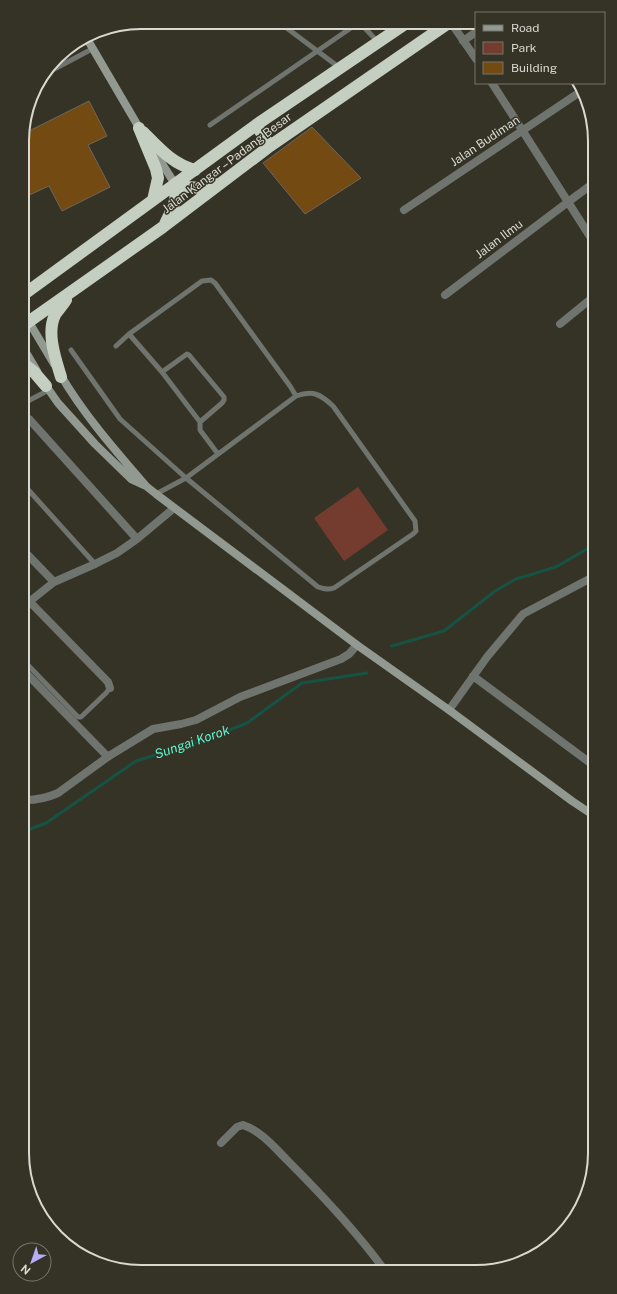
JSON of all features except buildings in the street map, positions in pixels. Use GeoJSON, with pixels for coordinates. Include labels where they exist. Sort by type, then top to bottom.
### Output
{"type":"FeatureCollection","features":[{"type":"Feature","properties":{"kind":"highway","name":"Jalan Kangar – Padang Besar"},"geometry":{"type":"LineString","coordinates":[[29,292],[256,125],[398,29]]}},
{"type":"Feature","properties":{"kind":"highway","name":"Jalan Kangar – Padang Besar"},"geometry":{"type":"LineString","coordinates":[[29,319],[73,291],[163,227],[270,146],[441,29]]}},
{"type":"Feature","properties":{"kind":"highway"},"geometry":{"type":"LineString","coordinates":[[256,125],[270,146]]}},
{"type":"Feature","properties":{"kind":"highway"},"geometry":{"type":"LineString","coordinates":[[139,128],[170,158],[183,167],[195,170]]}},
{"type":"Feature","properties":{"kind":"highway"},"geometry":{"type":"LineString","coordinates":[[139,128],[156,169],[158,178],[153,200]]}},
{"type":"Feature","properties":{"kind":"highway"},"geometry":{"type":"LineString","coordinates":[[163,227],[177,196],[175,184],[187,188],[220,184]]}},
{"type":"Feature","properties":{"kind":"highway"},"geometry":{"type":"LineString","coordinates":[[61,377],[53,346],[52,327],[54,316],[73,291]]}},
{"type":"Feature","properties":{"kind":"highway"},"geometry":{"type":"LineString","coordinates":[[29,368],[47,388]]}},
{"type":"Feature","properties":{"kind":"street"},"geometry":{"type":"LineString","coordinates":[[455,29],[475,58]]}},
{"type":"Feature","properties":{"kind":"street"},"geometry":{"type":"LineString","coordinates":[[463,40],[475,33]]}},
{"type":"Feature","properties":{"kind":"street"},"geometry":{"type":"LineString","coordinates":[[89,42],[139,128],[175,184]]}},
{"type":"Feature","properties":{"kind":"street"},"geometry":{"type":"LineString","coordinates":[[493,84],[588,233]]}},
{"type":"Feature","properties":{"kind":"street","name":"Jalan Budiman"},"geometry":{"type":"LineString","coordinates":[[404,210],[577,94]]}},
{"type":"Feature","properties":{"kind":"street","name":"Jalan Ilmu"},"geometry":{"type":"LineString","coordinates":[[446,295],[588,188]]}},
{"type":"Feature","properties":{"kind":"street"},"geometry":{"type":"LineString","coordinates":[[560,324],[588,301]]}},
{"type":"Feature","properties":{"kind":"street"},"geometry":{"type":"LineString","coordinates":[[29,328],[92,423],[146,486],[174,509],[357,644],[572,801],[588,810]]}},
{"type":"Feature","properties":{"kind":"street"},"geometry":{"type":"LineString","coordinates":[[29,357],[47,388],[77,425],[131,479],[146,486]]}},
{"type":"Feature","properties":{"kind":"street"},"geometry":{"type":"LineString","coordinates":[[29,419],[137,539]]}},
{"type":"Feature","properties":{"kind":"street"},"geometry":{"type":"LineString","coordinates":[[29,602],[54,582],[117,553],[174,509]]}},
{"type":"Feature","properties":{"kind":"street"},"geometry":{"type":"LineString","coordinates":[[29,556],[54,582]]}},
{"type":"Feature","properties":{"kind":"street"},"geometry":{"type":"LineString","coordinates":[[449,710],[487,656],[523,614],[588,580]]}},
{"type":"Feature","properties":{"kind":"street"},"geometry":{"type":"LineString","coordinates":[[29,606],[108,682],[110,688]]}},
{"type":"Feature","properties":{"kind":"street"},"geometry":{"type":"LineString","coordinates":[[29,800],[40,800],[58,793],[108,757],[153,728],[182,724],[196,720],[240,697],[341,659],[349,654],[357,644]]}},
{"type":"Feature","properties":{"kind":"street"},"geometry":{"type":"LineString","coordinates":[[29,676],[108,757]]}},
{"type":"Feature","properties":{"kind":"street"},"geometry":{"type":"LineString","coordinates":[[473,676],[588,761]]}},
{"type":"Feature","properties":{"kind":"street"},"geometry":{"type":"LineString","coordinates":[[221,1143],[237,1127],[243,1125],[255,1130],[310,1183],[357,1235],[381,1265]]}},
{"type":"Feature","properties":{"kind":"lane"},"geometry":{"type":"LineString","coordinates":[[288,29],[340,69]]}},
{"type":"Feature","properties":{"kind":"lane"},"geometry":{"type":"LineString","coordinates":[[210,125],[350,29]]}},
{"type":"Feature","properties":{"kind":"lane"},"geometry":{"type":"LineString","coordinates":[[365,29],[378,42]]}},
{"type":"Feature","properties":{"kind":"lane"},"geometry":{"type":"LineString","coordinates":[[56,68],[92,49]]}},
{"type":"Feature","properties":{"kind":"lane"},"geometry":{"type":"LineString","coordinates":[[116,346],[129,334],[202,281],[211,280],[220,289],[296,396]]}},
{"type":"Feature","properties":{"kind":"lane"},"geometry":{"type":"LineString","coordinates":[[129,334],[162,372],[200,422],[200,430],[218,454]]}},
{"type":"Feature","properties":{"kind":"lane"},"geometry":{"type":"LineString","coordinates":[[71,350],[120,419],[186,478],[318,586],[329,590],[334,588],[416,531],[415,521],[333,406],[321,395],[307,392],[296,396],[186,478],[156,494]]}},
{"type":"Feature","properties":{"kind":"lane"},"geometry":{"type":"LineString","coordinates":[[162,372],[189,354],[224,397],[222,403],[200,422]]}},
{"type":"Feature","properties":{"kind":"lane"},"geometry":{"type":"LineString","coordinates":[[29,400],[47,388]]}},
{"type":"Feature","properties":{"kind":"lane"},"geometry":{"type":"LineString","coordinates":[[29,491],[95,564]]}},
{"type":"Feature","properties":{"kind":"lane"},"geometry":{"type":"LineString","coordinates":[[29,666],[78,717],[81,718],[110,688]]}},
{"type":"Feature","properties":{"kind":"green space"},"geometry":{"type":"Polygon","coordinates":[[[358,487],[388,530],[344,561],[314,518],[358,487]]]}},
{"type":"Feature","properties":{"kind":"waterway","name":"Sungai Korok"},"geometry":{"type":"LineString","coordinates":[[392,646],[444,631],[495,591],[516,579],[556,567],[588,548]]}},
{"type":"Feature","properties":{"kind":"waterway","name":"Sungai Korok"},"geometry":{"type":"LineString","coordinates":[[29,829],[46,823],[136,761],[204,740],[247,723],[302,683],[367,673]]}}]}
